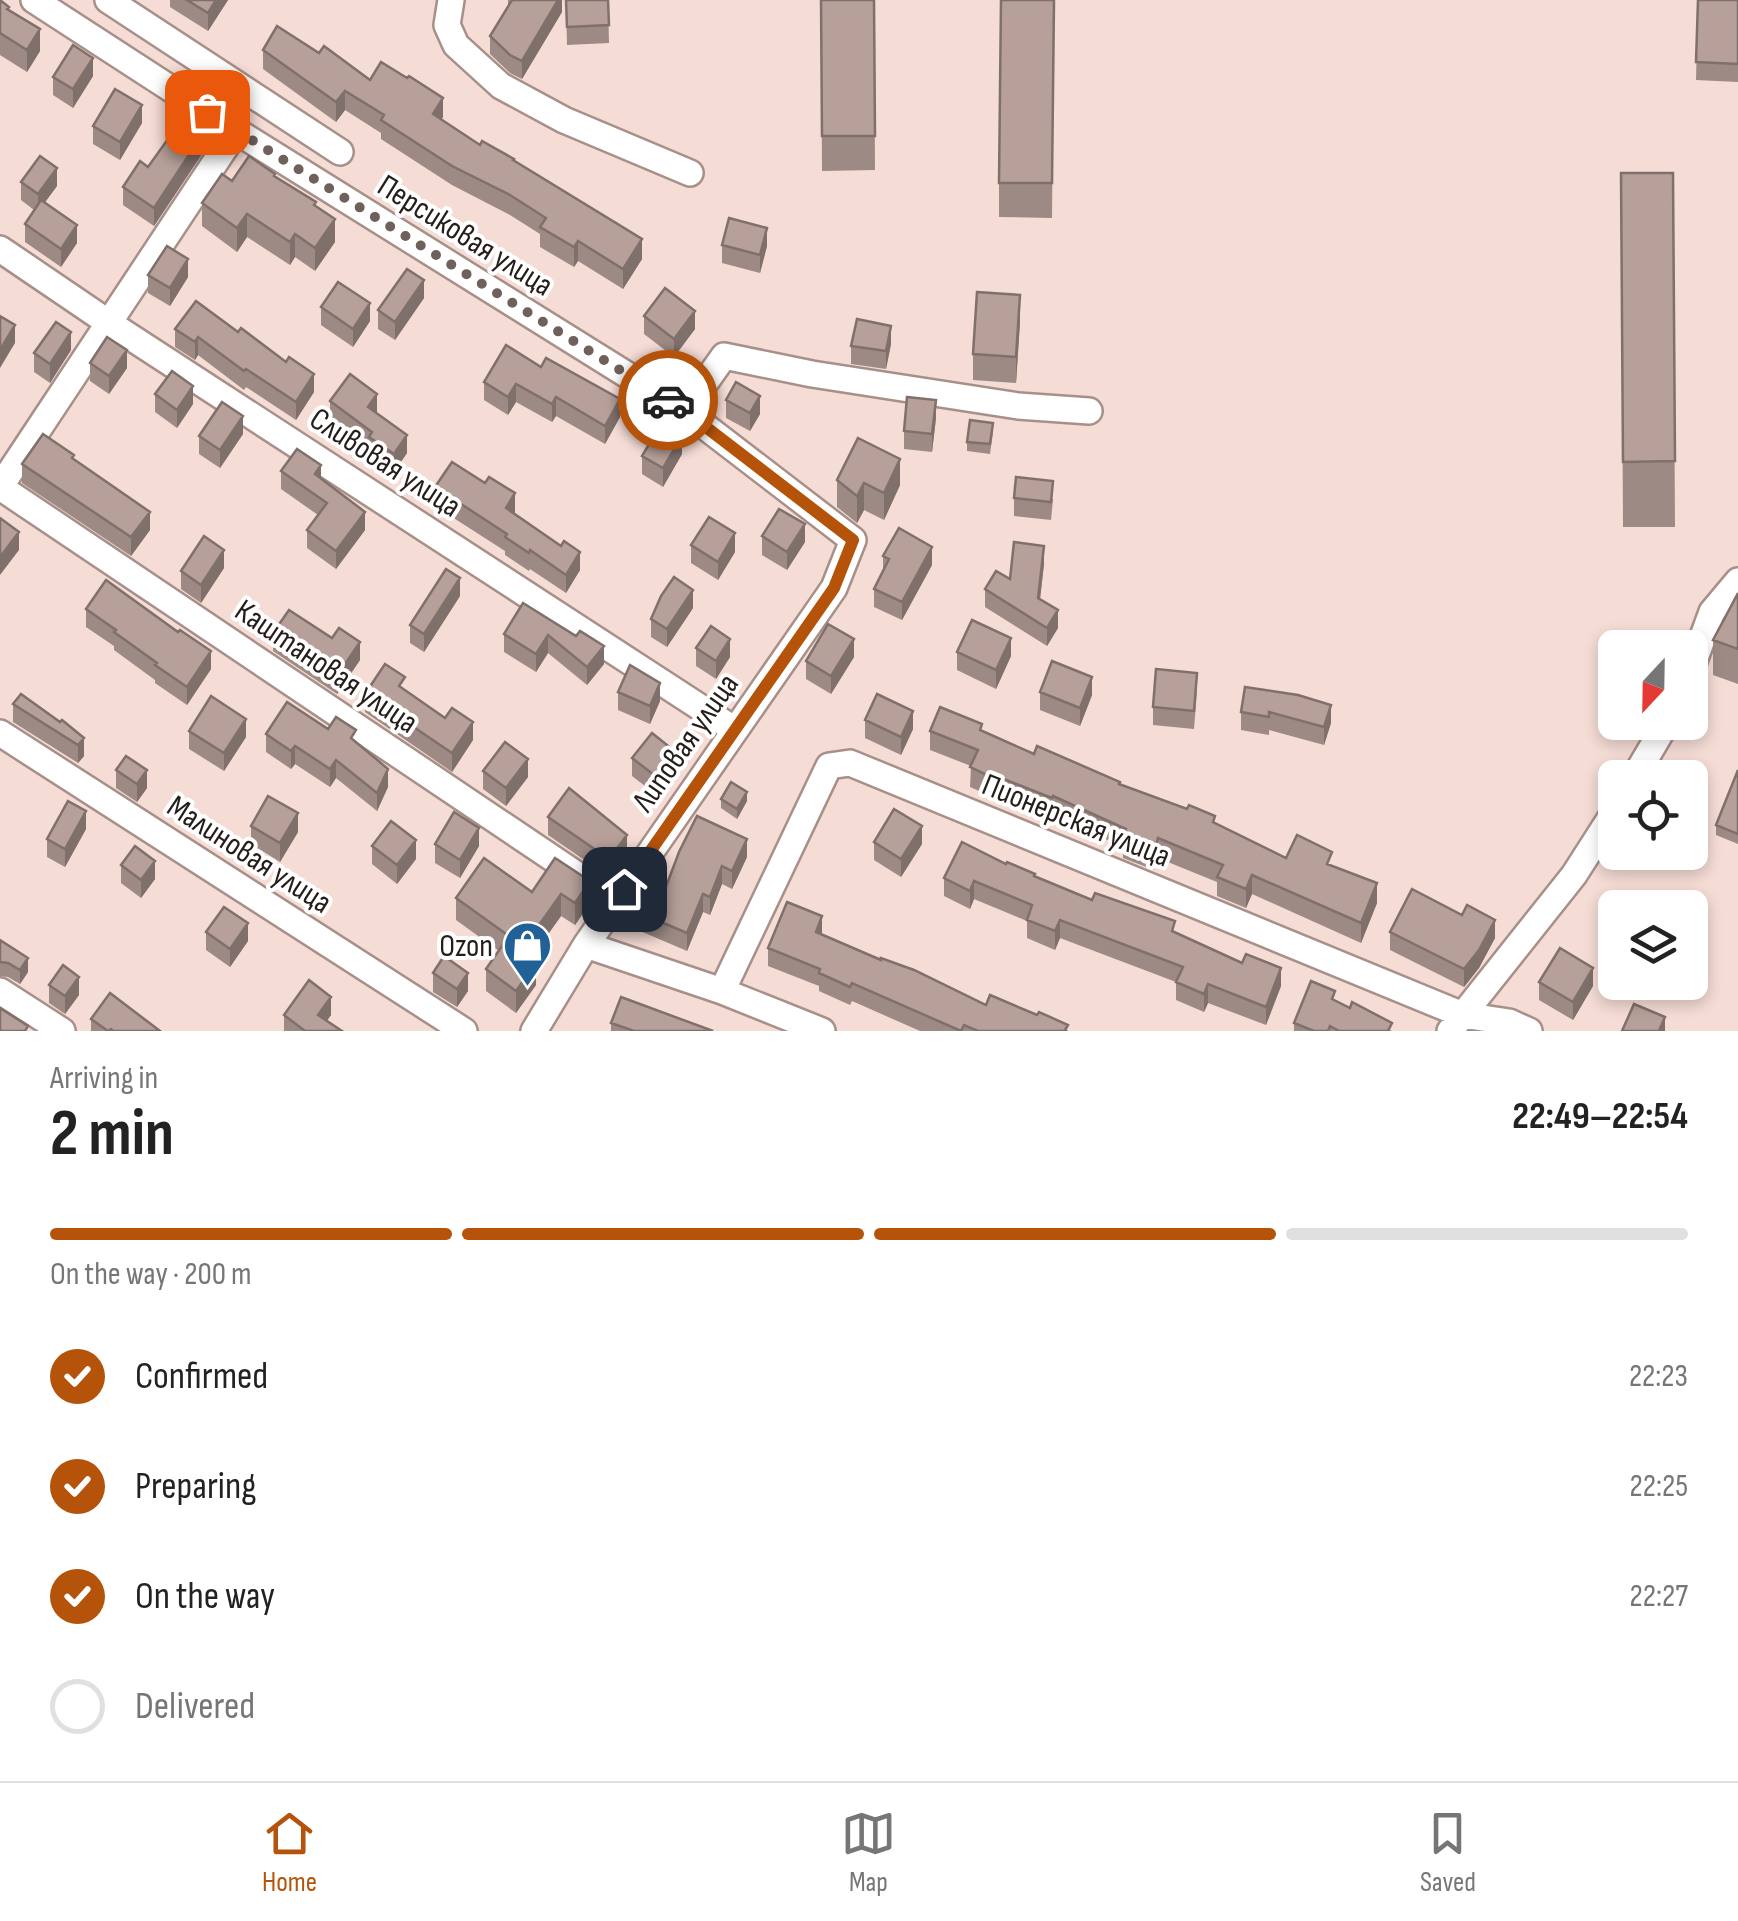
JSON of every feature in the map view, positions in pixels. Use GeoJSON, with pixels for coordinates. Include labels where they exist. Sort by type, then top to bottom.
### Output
{"type":"FeatureCollection","features":[{"type":"Feature","properties":{"kind":"street","name":"Персиковая улица"},"geometry":{"type":"LineString","coordinates":[[34,0],[685,411],[853,540]]}},
{"type":"Feature","properties":{"kind":"street"},"geometry":{"type":"LineString","coordinates":[[108,0],[340,152]]}},
{"type":"Feature","properties":{"kind":"street"},"geometry":{"type":"LineString","coordinates":[[451,0],[447,25],[456,44],[502,86],[564,120],[690,173]]}},
{"type":"Feature","properties":{"kind":"street"},"geometry":{"type":"LineString","coordinates":[[0,487],[236,131]]}},
{"type":"Feature","properties":{"kind":"street","name":"Сливовая улица"},"geometry":{"type":"LineString","coordinates":[[0,249],[736,730]]}},
{"type":"Feature","properties":{"kind":"street"},"geometry":{"type":"LineString","coordinates":[[685,411],[724,356],[1018,406],[1089,411]]}},
{"type":"Feature","properties":{"kind":"street","name":"Каштановая улица"},"geometry":{"type":"LineString","coordinates":[[0,487],[616,901]]}},
{"type":"Feature","properties":{"kind":"street","name":"Липовая улица"},"geometry":{"type":"LineString","coordinates":[[534,1031],[586,945],[834,588],[853,540]]}},
{"type":"Feature","properties":{"kind":"street"},"geometry":{"type":"LineString","coordinates":[[1705,630],[1712,612],[1738,581]]}},
{"type":"Feature","properties":{"kind":"street","name":"Малиновая улица"},"geometry":{"type":"LineString","coordinates":[[0,733],[464,1031]]}},
{"type":"Feature","properties":{"kind":"street","name":"Пионерская улица"},"geometry":{"type":"LineString","coordinates":[[722,990],[830,766],[850,763],[1456,1023],[1510,1022],[1530,1031]]}},
{"type":"Feature","properties":{"kind":"street"},"geometry":{"type":"LineString","coordinates":[[1456,1023],[1574,875],[1598,838]]}},
{"type":"Feature","properties":{"kind":"street"},"geometry":{"type":"LineString","coordinates":[[586,945],[722,990],[822,1031]]}},
{"type":"Feature","properties":{"kind":"street"},"geometry":{"type":"LineString","coordinates":[[0,991],[62,1031]]}},
{"type":"Feature","properties":{"kind":"building"},"geometry":{"type":"Polygon","coordinates":[[[0,0],[7,9],[40,29],[27,50],[0,33],[0,0]]]}},
{"type":"Feature","properties":{"kind":"building"},"geometry":{"type":"Polygon","coordinates":[[[187,0],[216,0],[208,13],[187,0]]]}},
{"type":"Feature","properties":{"kind":"building"},"geometry":{"type":"Polygon","coordinates":[[[512,0],[558,0],[522,61],[490,36],[512,0]]]}},
{"type":"Feature","properties":{"kind":"building"},"geometry":{"type":"Polygon","coordinates":[[[566,0],[608,0],[609,25],[567,27],[566,0]]]}},
{"type":"Feature","properties":{"kind":"building"},"geometry":{"type":"Polygon","coordinates":[[[821,0],[874,0],[875,136],[822,136],[821,0]]]}},
{"type":"Feature","properties":{"kind":"building"},"geometry":{"type":"Polygon","coordinates":[[[1001,0],[1054,0],[1052,183],[999,183],[1001,0]]]}},
{"type":"Feature","properties":{"kind":"building"},"geometry":{"type":"Polygon","coordinates":[[[1698,0],[1738,0],[1738,64],[1696,62],[1698,0]]]}},
{"type":"Feature","properties":{"kind":"building"},"geometry":{"type":"Polygon","coordinates":[[[277,26],[319,53],[324,46],[370,80],[381,62],[443,98],[433,114],[642,239],[623,269],[578,241],[574,247],[540,227],[546,218],[452,166],[381,120],[384,115],[345,91],[336,102],[263,50],[277,26]]]}},
{"type":"Feature","properties":{"kind":"building"},"geometry":{"type":"Polygon","coordinates":[[[73,45],[93,58],[73,89],[53,77],[73,45]]]}},
{"type":"Feature","properties":{"kind":"building"},"geometry":{"type":"Polygon","coordinates":[[[115,89],[142,105],[120,142],[93,126],[115,89]]]}},
{"type":"Feature","properties":{"kind":"building"},"geometry":{"type":"Polygon","coordinates":[[[183,118],[204,132],[154,208],[123,187],[140,161],[148,167],[183,118]]]}},
{"type":"Feature","properties":{"kind":"building"},"geometry":{"type":"Polygon","coordinates":[[[40,156],[57,168],[38,194],[21,182],[40,156]]]}},
{"type":"Feature","properties":{"kind":"building"},"geometry":{"type":"Polygon","coordinates":[[[249,156],[335,219],[315,248],[295,234],[290,242],[247,214],[237,228],[202,203],[222,174],[232,181],[249,156]]]}},
{"type":"Feature","properties":{"kind":"building"},"geometry":{"type":"Polygon","coordinates":[[[1621,173],[1673,173],[1675,461],[1623,462],[1621,173]]]}},
{"type":"Feature","properties":{"kind":"building"},"geometry":{"type":"Polygon","coordinates":[[[41,200],[77,225],[61,249],[25,224],[41,200]]]}},
{"type":"Feature","properties":{"kind":"building"},"geometry":{"type":"Polygon","coordinates":[[[729,218],[767,228],[760,255],[722,245],[729,218]]]}},
{"type":"Feature","properties":{"kind":"building"},"geometry":{"type":"Polygon","coordinates":[[[167,246],[188,259],[170,288],[148,275],[167,246]]]}},
{"type":"Feature","properties":{"kind":"building"},"geometry":{"type":"Polygon","coordinates":[[[407,269],[424,280],[395,322],[378,310],[407,269]]]}},
{"type":"Feature","properties":{"kind":"building"},"geometry":{"type":"Polygon","coordinates":[[[338,282],[370,303],[353,329],[321,307],[338,282]]]}},
{"type":"Feature","properties":{"kind":"building"},"geometry":{"type":"Polygon","coordinates":[[[665,288],[695,311],[674,339],[644,316],[665,288]]]}},
{"type":"Feature","properties":{"kind":"building"},"geometry":{"type":"Polygon","coordinates":[[[977,292],[1020,295],[1016,357],[973,354],[977,292]]]}},
{"type":"Feature","properties":{"kind":"building"},"geometry":{"type":"Polygon","coordinates":[[[196,301],[286,362],[289,357],[314,374],[296,402],[198,337],[195,342],[175,329],[196,301]]]}},
{"type":"Feature","properties":{"kind":"building"},"geometry":{"type":"Polygon","coordinates":[[[0,316],[15,325],[0,350],[0,316]]]}},
{"type":"Feature","properties":{"kind":"building"},"geometry":{"type":"Polygon","coordinates":[[[857,319],[891,326],[886,351],[851,346],[857,319]]]}},
{"type":"Feature","properties":{"kind":"building"},"geometry":{"type":"Polygon","coordinates":[[[56,322],[71,332],[50,364],[34,353],[56,322]]]}},
{"type":"Feature","properties":{"kind":"building"},"geometry":{"type":"Polygon","coordinates":[[[107,337],[127,350],[109,376],[90,363],[107,337]]]}},
{"type":"Feature","properties":{"kind":"building"},"geometry":{"type":"Polygon","coordinates":[[[506,345],[541,367],[546,358],[620,399],[605,426],[556,397],[552,404],[516,384],[508,397],[484,382],[506,345]]]}},
{"type":"Feature","properties":{"kind":"building"},"geometry":{"type":"Polygon","coordinates":[[[172,371],[193,386],[177,410],[155,394],[172,371]]]}},
{"type":"Feature","properties":{"kind":"building"},"geometry":{"type":"Polygon","coordinates":[[[350,374],[377,394],[368,407],[407,435],[394,454],[330,401],[350,374]]]}},
{"type":"Feature","properties":{"kind":"building"},"geometry":{"type":"Polygon","coordinates":[[[736,382],[760,396],[750,413],[726,400],[736,382]]]}},
{"type":"Feature","properties":{"kind":"building"},"geometry":{"type":"Polygon","coordinates":[[[907,397],[936,400],[932,434],[904,431],[907,397]]]}},
{"type":"Feature","properties":{"kind":"building"},"geometry":{"type":"Polygon","coordinates":[[[222,402],[243,416],[220,450],[199,436],[222,402]]]}},
{"type":"Feature","properties":{"kind":"building"},"geometry":{"type":"Polygon","coordinates":[[[970,420],[993,423],[990,444],[967,442],[970,420]]]}},
{"type":"Feature","properties":{"kind":"building"},"geometry":{"type":"Polygon","coordinates":[[[661,424],[682,436],[663,468],[642,456],[661,424]]]}},
{"type":"Feature","properties":{"kind":"building"},"geometry":{"type":"Polygon","coordinates":[[[43,434],[150,512],[131,537],[22,464],[43,434]]]}},
{"type":"Feature","properties":{"kind":"building"},"geometry":{"type":"Polygon","coordinates":[[[858,438],[900,459],[884,493],[864,483],[857,496],[837,480],[858,438]]]}},
{"type":"Feature","properties":{"kind":"building"},"geometry":{"type":"Polygon","coordinates":[[[297,449],[321,465],[315,474],[365,512],[336,551],[307,530],[327,503],[281,471],[297,449]]]}},
{"type":"Feature","properties":{"kind":"building"},"geometry":{"type":"Polygon","coordinates":[[[452,462],[485,483],[489,477],[515,493],[506,508],[561,546],[564,541],[580,552],[566,575],[435,487],[452,462]]]}},
{"type":"Feature","properties":{"kind":"building"},"geometry":{"type":"Polygon","coordinates":[[[1016,477],[1053,481],[1051,502],[1014,498],[1016,477]]]}},
{"type":"Feature","properties":{"kind":"building"},"geometry":{"type":"Polygon","coordinates":[[[779,509],[805,524],[787,552],[762,536],[779,509]]]}},
{"type":"Feature","properties":{"kind":"building"},"geometry":{"type":"Polygon","coordinates":[[[709,517],[735,533],[718,562],[691,545],[709,517]]]}},
{"type":"Feature","properties":{"kind":"building"},"geometry":{"type":"Polygon","coordinates":[[[0,518],[19,532],[0,557],[0,518]]]}},
{"type":"Feature","properties":{"kind":"building"},"geometry":{"type":"Polygon","coordinates":[[[899,528],[932,547],[902,602],[874,589],[889,559],[883,556],[899,528]]]}},
{"type":"Feature","properties":{"kind":"building"},"geometry":{"type":"Polygon","coordinates":[[[204,536],[224,550],[201,585],[181,571],[204,536]]]}},
{"type":"Feature","properties":{"kind":"building"},"geometry":{"type":"Polygon","coordinates":[[[1014,542],[1044,546],[1038,598],[1058,610],[1047,628],[985,589],[996,571],[1010,579],[1014,542]]]}},
{"type":"Feature","properties":{"kind":"building"},"geometry":{"type":"Polygon","coordinates":[[[446,569],[460,578],[424,634],[410,625],[446,569]]]}},
{"type":"Feature","properties":{"kind":"building"},"geometry":{"type":"Polygon","coordinates":[[[674,577],[693,590],[667,629],[651,619],[674,577]]]}},
{"type":"Feature","properties":{"kind":"building"},"geometry":{"type":"Polygon","coordinates":[[[106,580],[211,651],[187,687],[86,609],[106,580]]]}},
{"type":"Feature","properties":{"kind":"building"},"geometry":{"type":"Polygon","coordinates":[[[1738,593],[1738,649],[1713,640],[1738,593]]]}},
{"type":"Feature","properties":{"kind":"building"},"geometry":{"type":"Polygon","coordinates":[[[523,603],[576,636],[580,631],[604,646],[587,667],[548,635],[536,654],[504,634],[523,603]]]}},
{"type":"Feature","properties":{"kind":"building"},"geometry":{"type":"Polygon","coordinates":[[[289,610],[332,638],[339,628],[360,642],[337,676],[273,633],[289,610]]]}},
{"type":"Feature","properties":{"kind":"building"},"geometry":{"type":"Polygon","coordinates":[[[972,620],[1011,638],[996,670],[957,652],[972,620]]]}},
{"type":"Feature","properties":{"kind":"building"},"geometry":{"type":"Polygon","coordinates":[[[828,624],[854,639],[831,676],[806,661],[828,624]]]}},
{"type":"Feature","properties":{"kind":"building"},"geometry":{"type":"Polygon","coordinates":[[[711,626],[730,639],[716,661],[696,648],[711,626]]]}},
{"type":"Feature","properties":{"kind":"building"},"geometry":{"type":"Polygon","coordinates":[[[1052,661],[1092,677],[1080,708],[1040,692],[1052,661]]]}},
{"type":"Feature","properties":{"kind":"building"},"geometry":{"type":"Polygon","coordinates":[[[385,664],[405,677],[399,686],[445,718],[452,708],[473,722],[452,753],[365,694],[385,664]]]}},
{"type":"Feature","properties":{"kind":"building"},"geometry":{"type":"Polygon","coordinates":[[[630,665],[660,683],[650,706],[618,692],[630,665]]]}},
{"type":"Feature","properties":{"kind":"building"},"geometry":{"type":"Polygon","coordinates":[[[1156,669],[1197,673],[1194,711],[1153,707],[1156,669]]]}},
{"type":"Feature","properties":{"kind":"building"},"geometry":{"type":"Polygon","coordinates":[[[1245,687],[1298,695],[1331,705],[1324,727],[1269,712],[1269,717],[1241,712],[1245,687]]]}},
{"type":"Feature","properties":{"kind":"building"},"geometry":{"type":"Polygon","coordinates":[[[21,694],[84,738],[78,745],[13,704],[21,694]]]}},
{"type":"Feature","properties":{"kind":"building"},"geometry":{"type":"Polygon","coordinates":[[[877,694],[913,711],[901,737],[865,720],[877,694]]]}},
{"type":"Feature","properties":{"kind":"building"},"geometry":{"type":"Polygon","coordinates":[[[211,696],[246,719],[224,753],[189,731],[211,696]]]}},
{"type":"Feature","properties":{"kind":"building"},"geometry":{"type":"Polygon","coordinates":[[[287,702],[328,729],[336,717],[356,730],[351,738],[388,769],[377,793],[336,760],[330,769],[295,746],[291,751],[266,734],[287,702]]]}},
{"type":"Feature","properties":{"kind":"building"},"geometry":{"type":"Polygon","coordinates":[[[940,707],[982,724],[980,730],[1034,754],[1037,746],[1119,784],[1215,816],[1213,822],[1286,858],[1297,835],[1332,852],[1327,864],[1377,883],[1361,923],[1252,875],[1246,889],[1217,877],[1223,865],[1158,838],[1154,851],[1123,838],[1126,829],[1053,796],[996,776],[995,779],[970,767],[978,750],[930,731],[940,707]]]}},
{"type":"Feature","properties":{"kind":"building"},"geometry":{"type":"Polygon","coordinates":[[[652,733],[677,753],[658,778],[632,758],[652,733]]]}},
{"type":"Feature","properties":{"kind":"building"},"geometry":{"type":"Polygon","coordinates":[[[505,742],[528,759],[506,788],[483,771],[505,742]]]}},
{"type":"Feature","properties":{"kind":"building"},"geometry":{"type":"Polygon","coordinates":[[[126,756],[147,770],[137,784],[116,770],[126,756]]]}},
{"type":"Feature","properties":{"kind":"building"},"geometry":{"type":"Polygon","coordinates":[[[1738,770],[1738,834],[1716,825],[1738,770]]]}},
{"type":"Feature","properties":{"kind":"building"},"geometry":{"type":"Polygon","coordinates":[[[731,782],[747,792],[737,809],[721,799],[731,782]]]}},
{"type":"Feature","properties":{"kind":"building"},"geometry":{"type":"Polygon","coordinates":[[[569,788],[627,835],[609,859],[548,817],[569,788]]]}},
{"type":"Feature","properties":{"kind":"building"},"geometry":{"type":"Polygon","coordinates":[[[268,796],[298,813],[280,843],[251,826],[268,796]]]}},
{"type":"Feature","properties":{"kind":"building"},"geometry":{"type":"Polygon","coordinates":[[[68,801],[86,811],[65,849],[47,839],[68,801]]]}},
{"type":"Feature","properties":{"kind":"building"},"geometry":{"type":"Polygon","coordinates":[[[894,809],[922,826],[901,859],[874,842],[894,809]]]}},
{"type":"Feature","properties":{"kind":"building"},"geometry":{"type":"Polygon","coordinates":[[[454,812],[479,828],[460,860],[435,844],[454,812]]]}},
{"type":"Feature","properties":{"kind":"building"},"geometry":{"type":"Polygon","coordinates":[[[697,816],[747,839],[732,871],[722,866],[710,897],[703,894],[687,933],[626,907],[634,888],[661,900],[697,816]]]}},
{"type":"Feature","properties":{"kind":"building"},"geometry":{"type":"Polygon","coordinates":[[[391,821],[416,840],[397,865],[372,846],[391,821]]]}},
{"type":"Feature","properties":{"kind":"building"},"geometry":{"type":"Polygon","coordinates":[[[962,842],[1092,900],[1095,893],[1175,921],[1172,931],[1242,963],[1246,954],[1281,968],[1266,1007],[1208,984],[1204,994],[1176,982],[1183,967],[1060,920],[1055,931],[1027,920],[1032,905],[974,881],[970,891],[944,878],[962,842]]]}},
{"type":"Feature","properties":{"kind":"building"},"geometry":{"type":"Polygon","coordinates":[[[135,846],[155,861],[141,880],[121,865],[135,846]]]}},
{"type":"Feature","properties":{"kind":"building"},"geometry":{"type":"Polygon","coordinates":[[[484,858],[532,892],[555,858],[590,881],[575,903],[561,894],[520,952],[536,963],[516,991],[486,969],[509,936],[456,898],[484,858]]]}},
{"type":"Feature","properties":{"kind":"building"},"geometry":{"type":"Polygon","coordinates":[[[1412,889],[1462,915],[1467,905],[1495,920],[1464,969],[1390,932],[1412,889]]]}},
{"type":"Feature","properties":{"kind":"building"},"geometry":{"type":"Polygon","coordinates":[[[787,902],[822,916],[816,932],[914,970],[986,1005],[990,995],[1037,1015],[1039,1012],[1068,1025],[1067,1031],[978,1031],[964,1025],[961,1031],[852,983],[850,987],[819,973],[820,969],[768,948],[787,902]]]}},
{"type":"Feature","properties":{"kind":"building"},"geometry":{"type":"Polygon","coordinates":[[[224,907],[248,923],[230,949],[206,932],[224,907]]]}},
{"type":"Feature","properties":{"kind":"building"},"geometry":{"type":"Polygon","coordinates":[[[0,940],[28,958],[20,970],[0,962],[0,940]]]}},
{"type":"Feature","properties":{"kind":"building"},"geometry":{"type":"Polygon","coordinates":[[[1560,948],[1593,968],[1573,1002],[1539,982],[1560,948]]]}},
{"type":"Feature","properties":{"kind":"building"},"geometry":{"type":"Polygon","coordinates":[[[444,956],[468,973],[457,989],[433,973],[444,956]]]}},
{"type":"Feature","properties":{"kind":"building"},"geometry":{"type":"Polygon","coordinates":[[[63,965],[79,977],[65,996],[49,985],[63,965]]]}},
{"type":"Feature","properties":{"kind":"building"},"geometry":{"type":"Polygon","coordinates":[[[309,980],[331,997],[318,1015],[342,1031],[305,1031],[284,1015],[309,980]]]}},
{"type":"Feature","properties":{"kind":"building"},"geometry":{"type":"Polygon","coordinates":[[[1311,981],[1335,991],[1332,999],[1350,1008],[1352,1002],[1392,1023],[1388,1031],[1339,1031],[1330,1026],[1328,1031],[1314,1031],[1294,1023],[1311,981]]]}},
{"type":"Feature","properties":{"kind":"building"},"geometry":{"type":"Polygon","coordinates":[[[110,993],[160,1031],[108,1031],[91,1019],[110,993]]]}},
{"type":"Feature","properties":{"kind":"building"},"geometry":{"type":"Polygon","coordinates":[[[621,997],[713,1031],[634,1031],[611,1023],[621,997]]]}},
{"type":"Feature","properties":{"kind":"building"},"geometry":{"type":"Polygon","coordinates":[[[1634,1004],[1665,1017],[1659,1031],[1622,1031],[1634,1004]]]}},
{"type":"Feature","properties":{"kind":"building"},"geometry":{"type":"Polygon","coordinates":[[[0,1008],[28,1026],[25,1031],[0,1031],[0,1008]]]}},
{"type":"Feature","properties":{"kind":"way so far"},"geometry":{"type":"LineString","coordinates":[[207,112],[668,400]]}},
{"type":"Feature","properties":{"kind":"place","name":"Ozon"},"geometry":{"type":"Point","coordinates":[528,988]}},
{"type":"Feature","properties":{"kind":"route"},"geometry":{"type":"LineString","coordinates":[[624,889],[834,588],[853,540],[668,400]]}}]}
